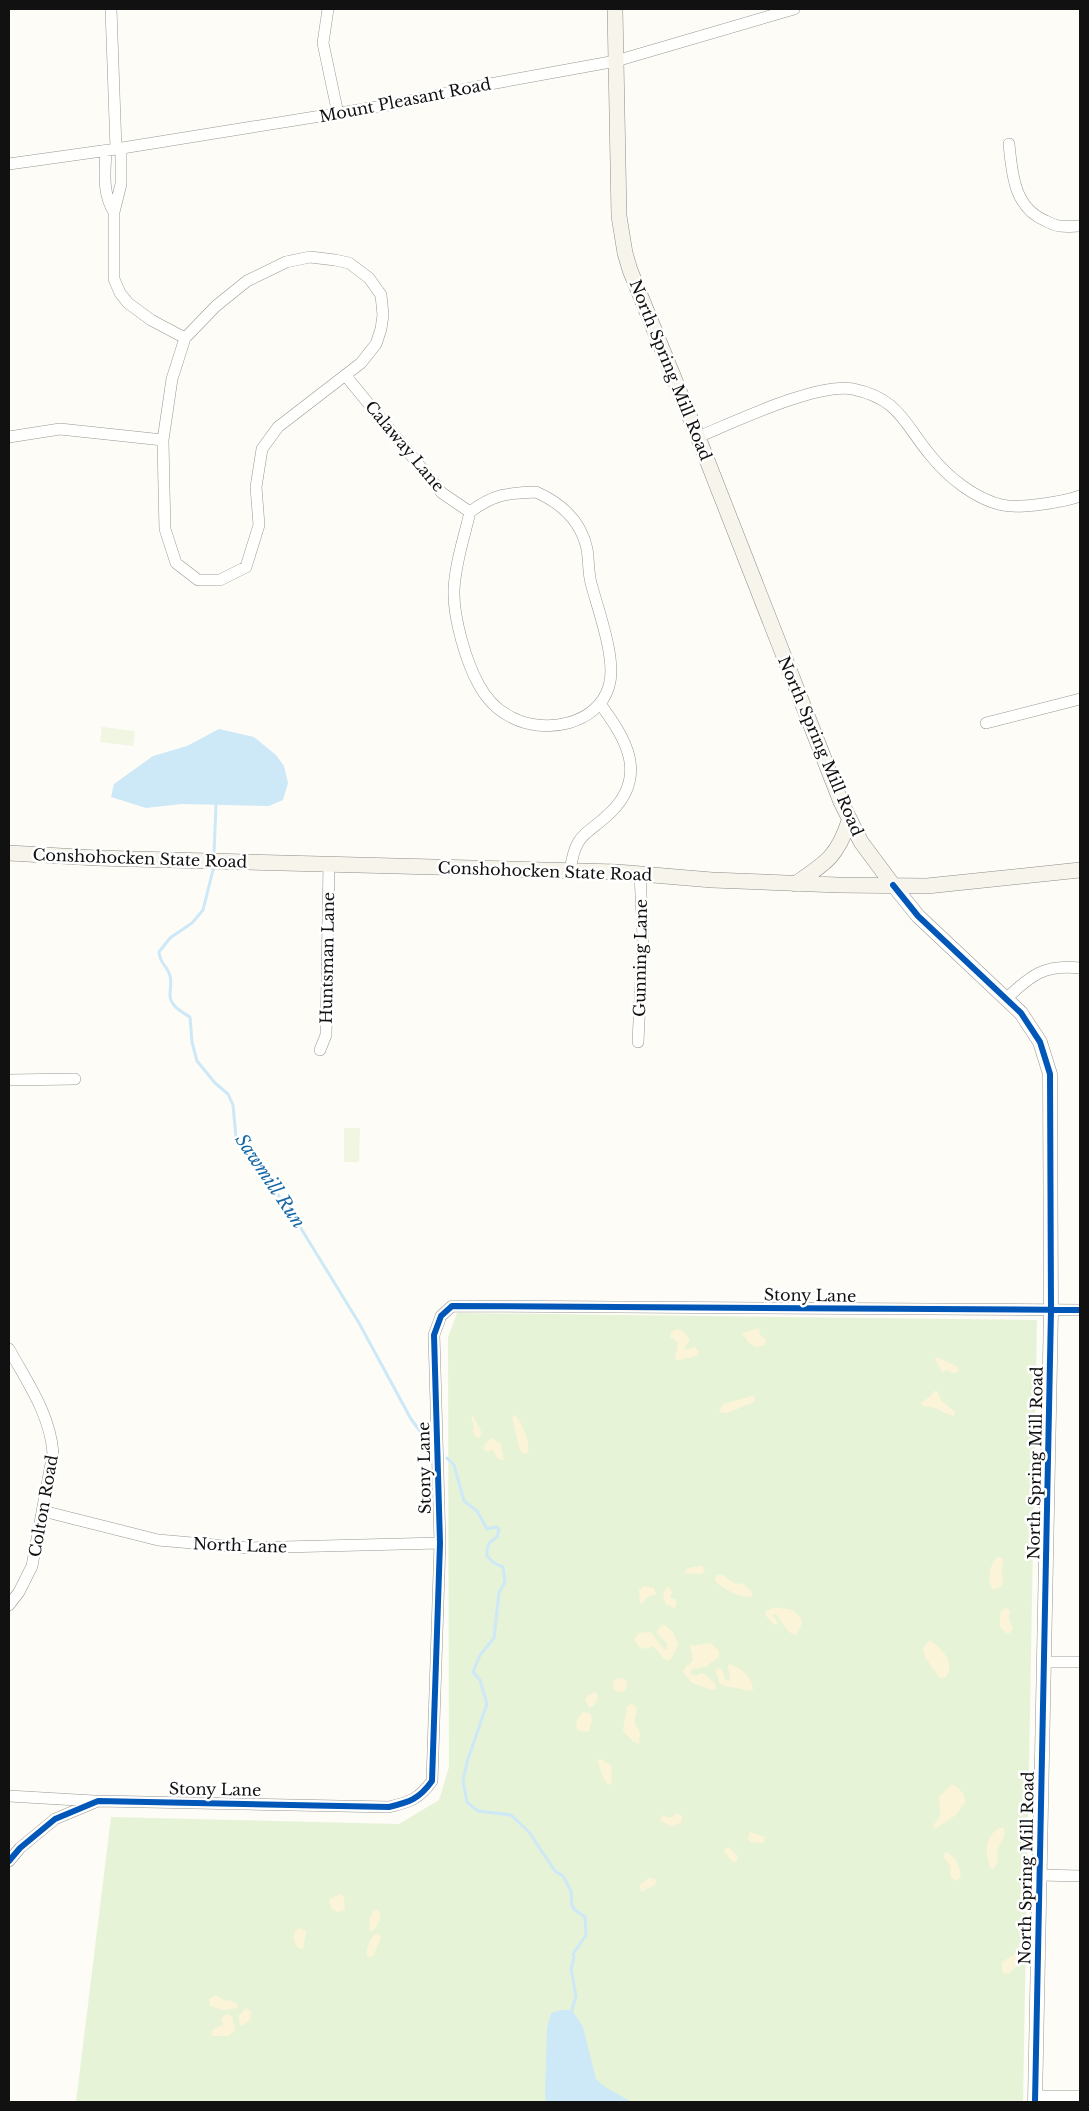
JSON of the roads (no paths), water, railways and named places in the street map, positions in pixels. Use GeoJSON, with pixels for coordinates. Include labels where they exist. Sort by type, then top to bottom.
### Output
{"type":"FeatureCollection","features":[{"type":"Feature","properties":{"kind":"main road","name":"North Spring Mill Road"},"geometry":{"type":"LineString","coordinates":[[615,9],[619,216],[625,253],[637,288],[698,436],[849,821],[867,851],[893,885]]}},
{"type":"Feature","properties":{"kind":"main road"},"geometry":{"type":"LineString","coordinates":[[796,884],[833,856],[843,840],[849,821]]}},
{"type":"Feature","properties":{"kind":"main road","name":"Conshohocken State Road"},"geometry":{"type":"LineString","coordinates":[[9,853],[98,858],[570,871],[796,884],[927,886],[1080,870]]}},
{"type":"Feature","properties":{"kind":"street"},"geometry":{"type":"LineString","coordinates":[[112,9],[114,149],[121,184],[114,212],[114,279],[120,293],[142,314],[185,338]]}},
{"type":"Feature","properties":{"kind":"street"},"geometry":{"type":"LineString","coordinates":[[328,9],[323,43],[338,114]]}},
{"type":"Feature","properties":{"kind":"street","name":"Mount Pleasant Road"},"geometry":{"type":"LineString","coordinates":[[9,164],[338,114],[616,61],[794,9]]}},
{"type":"Feature","properties":{"kind":"street"},"geometry":{"type":"LineString","coordinates":[[1010,144],[1011,168],[1017,191],[1026,207],[1038,217],[1060,226],[1080,226]]}},
{"type":"Feature","properties":{"kind":"street"},"geometry":{"type":"LineString","coordinates":[[114,149],[105,190],[108,202],[114,212]]}},
{"type":"Feature","properties":{"kind":"street"},"geometry":{"type":"LineString","coordinates":[[310,257],[335,260],[349,264],[369,278],[381,295],[383,315],[381,330],[376,344],[361,363],[345,375],[278,427],[262,449],[256,487],[259,525],[246,568],[220,580],[198,580],[176,563],[165,529],[163,440],[172,379],[185,338],[216,306],[247,281],[286,262],[310,257]]}},
{"type":"Feature","properties":{"kind":"street","name":"Calaway Lane"},"geometry":{"type":"LineString","coordinates":[[345,375],[442,493],[470,512]]}},
{"type":"Feature","properties":{"kind":"street"},"geometry":{"type":"LineString","coordinates":[[698,436],[802,396],[829,388],[852,389],[876,396],[899,411],[931,456],[953,478],[976,495],[1003,506],[1056,503],[1080,496]]}},
{"type":"Feature","properties":{"kind":"street"},"geometry":{"type":"LineString","coordinates":[[9,437],[60,429],[163,440]]}},
{"type":"Feature","properties":{"kind":"street"},"geometry":{"type":"LineString","coordinates":[[536,492],[552,499],[574,518],[586,547],[590,578],[612,661],[610,685],[601,705],[584,717],[565,724],[546,726],[511,717],[487,697],[478,684],[458,629],[454,591],[470,512],[487,499],[511,493],[536,492]]}},
{"type":"Feature","properties":{"kind":"street"},"geometry":{"type":"LineString","coordinates":[[986,723],[1080,699]]}},
{"type":"Feature","properties":{"kind":"street"},"geometry":{"type":"LineString","coordinates":[[570,871],[573,852],[577,842],[618,804],[626,789],[630,774],[630,757],[624,739],[601,705]]}},
{"type":"Feature","properties":{"kind":"street","name":"Huntsman Lane"},"geometry":{"type":"LineString","coordinates":[[320,1050],[326,1035],[329,864]]}},
{"type":"Feature","properties":{"kind":"street","name":"Gunning Lane"},"geometry":{"type":"LineString","coordinates":[[638,1042],[643,938],[640,874]]}},
{"type":"Feature","properties":{"kind":"street","name":"North Spring Mill Road"},"geometry":{"type":"LineString","coordinates":[[893,885],[918,916],[1007,998],[1034,1031],[1044,1052],[1050,1074],[1051,1311],[1035,2099]]}},
{"type":"Feature","properties":{"kind":"street"},"geometry":{"type":"LineString","coordinates":[[1007,998],[1024,982],[1041,972],[1058,967],[1080,968]]}},
{"type":"Feature","properties":{"kind":"street"},"geometry":{"type":"LineString","coordinates":[[9,1080],[75,1079]]}},
{"type":"Feature","properties":{"kind":"street","name":"Stony Lane"},"geometry":{"type":"LineString","coordinates":[[9,1796],[98,1801],[389,1807],[408,1803],[423,1794],[432,1781],[440,1543],[434,1335],[441,1316],[452,1306],[1080,1310]]}},
{"type":"Feature","properties":{"kind":"street","name":"Colton Road"},"geometry":{"type":"LineString","coordinates":[[9,1349],[44,1415],[52,1441],[52,1465],[32,1566],[20,1592],[9,1605]]}},
{"type":"Feature","properties":{"kind":"street","name":"North Lane"},"geometry":{"type":"LineString","coordinates":[[43,1511],[158,1540],[249,1548],[440,1543]]}},
{"type":"Feature","properties":{"kind":"street"},"geometry":{"type":"LineString","coordinates":[[1044,1662],[1080,1662]]}},
{"type":"Feature","properties":{"kind":"street","name":"Stony Lane"},"geometry":{"type":"LineString","coordinates":[[9,1861],[20,1848],[55,1819],[98,1801]]}},
{"type":"Feature","properties":{"kind":"street"},"geometry":{"type":"LineString","coordinates":[[1040,1875],[1080,1876]]}},
{"type":"Feature","properties":{"kind":"street"},"geometry":{"type":"LineString","coordinates":[[1035,2099],[1080,2096]]}},
{"type":"Feature","properties":{"kind":"water"},"geometry":{"type":"Polygon","coordinates":[[[219,729],[254,737],[276,755],[284,766],[288,783],[283,800],[269,806],[182,804],[146,808],[111,797],[114,784],[153,756],[187,746],[219,729]]]}},
{"type":"Feature","properties":{"kind":"water"},"geometry":{"type":"Polygon","coordinates":[[[561,2010],[572,2010],[583,2027],[596,2079],[605,2087],[632,2102],[546,2102],[547,2028],[551,2013],[561,2010]]]}},
{"type":"Feature","properties":{"kind":"waterway","name":"Sawmill Run"},"geometry":{"type":"LineString","coordinates":[[214,853],[216,805]]}},
{"type":"Feature","properties":{"kind":"waterway","name":"Sawmill Run"},"geometry":{"type":"LineString","coordinates":[[213,870],[203,910],[192,923],[170,938],[159,952],[161,960],[170,976],[172,1002],[190,1017],[192,1042],[197,1061],[215,1083],[228,1094],[233,1105],[236,1137],[294,1217],[359,1323],[411,1419],[431,1446]]}},
{"type":"Feature","properties":{"kind":"waterway","name":"Sawmill Run"},"geometry":{"type":"LineString","coordinates":[[447,1458],[454,1465],[464,1501],[477,1511],[487,1529],[496,1527],[499,1529],[497,1537],[489,1545],[487,1556],[494,1563],[503,1567],[505,1582],[499,1592],[494,1638],[480,1655],[473,1672],[480,1680],[487,1704],[467,1762],[463,1781],[467,1802],[478,1811],[511,1815],[529,1832],[555,1871],[563,1876],[571,1891],[572,1906],[585,1917],[586,1935],[573,1954],[574,1958],[571,1969],[576,1996],[571,2013]]}}]}
